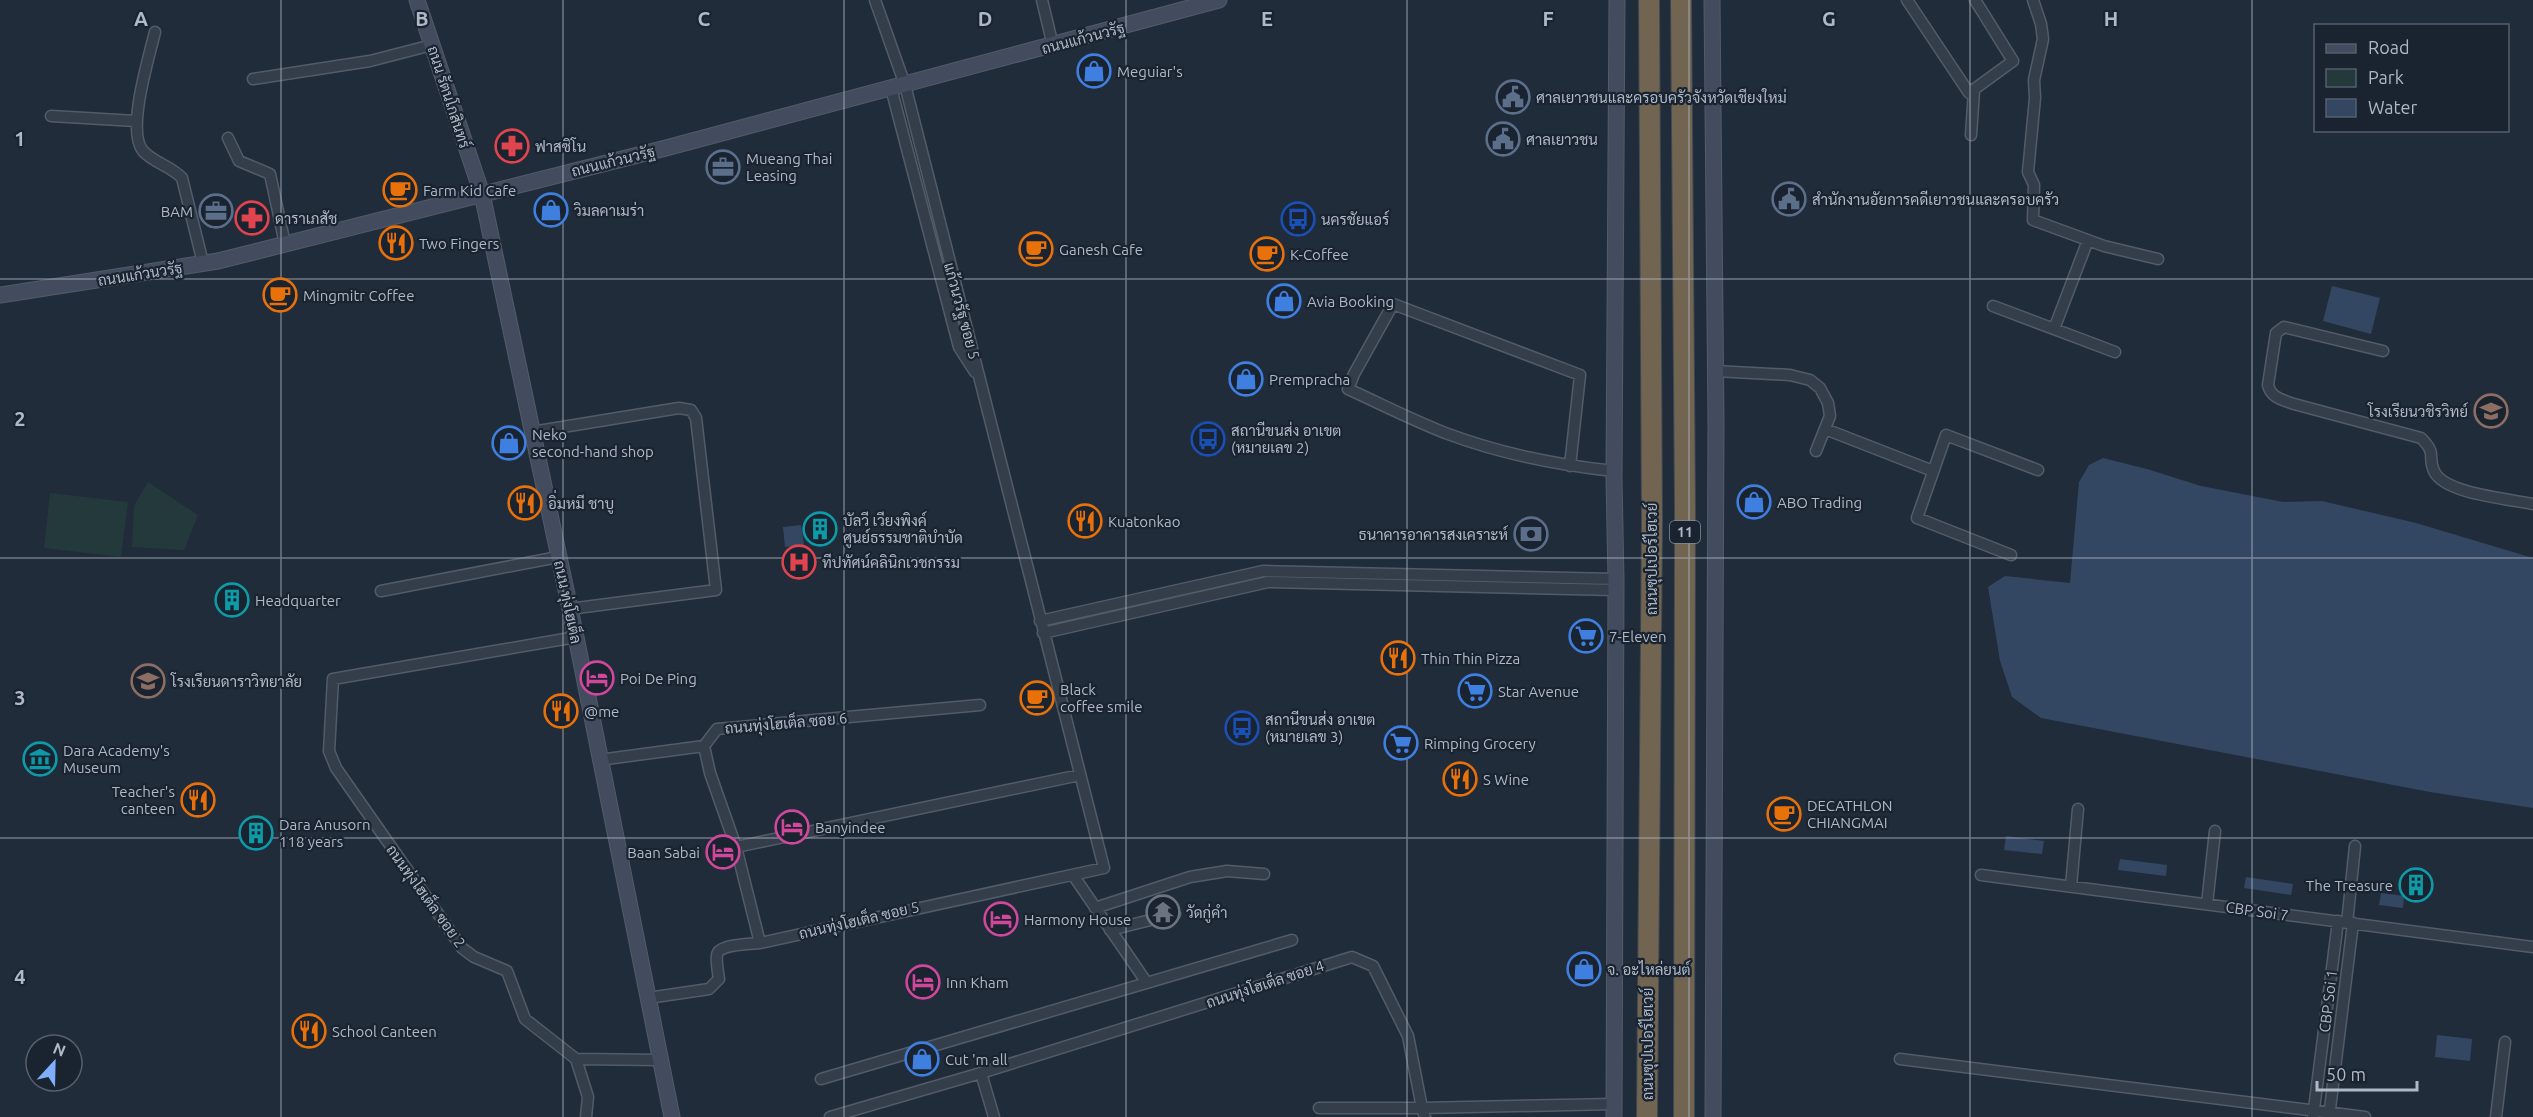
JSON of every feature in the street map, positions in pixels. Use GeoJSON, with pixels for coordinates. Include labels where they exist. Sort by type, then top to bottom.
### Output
{"type":"FeatureCollection","features":[{"type":"Feature","properties":{"kind":"highway","name":"ถนนซุปเปอร์ไฮเวย์"},"geometry":{"type":"LineString","coordinates":[[1647,1117],[1652,521],[1649,0]]}},
{"type":"Feature","properties":{"kind":"highway","name":"11"},"geometry":{"type":"LineString","coordinates":[[1681,0],[1685,508],[1684,1117]]}},
{"type":"Feature","properties":{"kind":"highway"},"geometry":{"type":"LineString","coordinates":[[1684,1065],[1698,1117]]}},
{"type":"Feature","properties":{"kind":"street","name":"ถนน รัตนโกสินทร์"},"geometry":{"type":"LineString","coordinates":[[417,0],[482,194]]}},
{"type":"Feature","properties":{"kind":"street"},"geometry":{"type":"LineString","coordinates":[[875,0],[898,87]]}},
{"type":"Feature","properties":{"kind":"street"},"geometry":{"type":"LineString","coordinates":[[1042,0],[1053,46]]}},
{"type":"Feature","properties":{"kind":"street","name":"ถนนแก้วนวรัฐ"},"geometry":{"type":"LineString","coordinates":[[0,295],[203,263],[285,244],[898,87],[1219,0]]}},
{"type":"Feature","properties":{"kind":"street"},"geometry":{"type":"LineString","coordinates":[[1319,1108],[1424,1112],[1614,1110],[1617,0]]}},
{"type":"Feature","properties":{"kind":"street"},"geometry":{"type":"LineString","coordinates":[[1712,0],[1715,371],[1713,1117]]}},
{"type":"Feature","properties":{"kind":"street"},"geometry":{"type":"LineString","coordinates":[[1907,0],[1969,93],[2013,61],[1975,0]]}},
{"type":"Feature","properties":{"kind":"street"},"geometry":{"type":"LineString","coordinates":[[2033,0],[2043,39],[2034,80],[2035,98],[2028,172],[2034,185],[2033,220],[2088,240],[2158,259]]}},
{"type":"Feature","properties":{"kind":"street"},"geometry":{"type":"LineString","coordinates":[[155,32],[136,121],[141,149],[182,178],[203,263]]}},
{"type":"Feature","properties":{"kind":"street"},"geometry":{"type":"LineString","coordinates":[[253,79],[370,61],[432,45]]}},
{"type":"Feature","properties":{"kind":"street","name":"แก้วนวรัฐ ซอย 5"},"geometry":{"type":"LineString","coordinates":[[898,87],[931,196],[981,380]]}},
{"type":"Feature","properties":{"kind":"street","name":"แก้วนวรัฐ ซอย 5"},"geometry":{"type":"LineString","coordinates":[[898,87],[959,347],[981,380]]}},
{"type":"Feature","properties":{"kind":"street"},"geometry":{"type":"LineString","coordinates":[[1971,135],[1974,91]]}},
{"type":"Feature","properties":{"kind":"street"},"geometry":{"type":"LineString","coordinates":[[51,116],[136,121]]}},
{"type":"Feature","properties":{"kind":"street"},"geometry":{"type":"LineString","coordinates":[[228,138],[239,161],[270,174],[285,244]]}},
{"type":"Feature","properties":{"kind":"street","name":"ถนน ทุ่งโฮเต็ล"},"geometry":{"type":"LineString","coordinates":[[482,194],[576,637],[672,1117]]}},
{"type":"Feature","properties":{"kind":"street"},"geometry":{"type":"LineString","coordinates":[[2054,329],[2088,240]]}},
{"type":"Feature","properties":{"kind":"street"},"geometry":{"type":"LineString","coordinates":[[1570,466],[1580,375],[1393,304],[1353,374],[1348,389],[1448,434],[1523,457],[1570,466],[1614,471]]}},
{"type":"Feature","properties":{"kind":"street"},"geometry":{"type":"LineString","coordinates":[[1994,306],[2115,352]]}},
{"type":"Feature","properties":{"kind":"street"},"geometry":{"type":"LineString","coordinates":[[2383,351],[2284,327],[2276,333],[2269,391],[2274,396],[2294,404],[2421,438],[2431,448],[2433,471],[2443,483],[2469,492],[2533,504]]}},
{"type":"Feature","properties":{"kind":"street"},"geometry":{"type":"LineString","coordinates":[[959,347],[972,346]]}},
{"type":"Feature","properties":{"kind":"street"},"geometry":{"type":"LineString","coordinates":[[1715,371],[1790,375],[1810,380],[1820,388],[1828,403],[1830,416],[1816,451]]}},
{"type":"Feature","properties":{"kind":"street"},"geometry":{"type":"LineString","coordinates":[[736,847],[1080,775],[981,380]]}},
{"type":"Feature","properties":{"kind":"street"},"geometry":{"type":"LineString","coordinates":[[532,432],[680,408],[691,410],[696,418],[716,590],[569,609]]}},
{"type":"Feature","properties":{"kind":"street"},"geometry":{"type":"LineString","coordinates":[[1825,429],[1933,471]]}},
{"type":"Feature","properties":{"kind":"street"},"geometry":{"type":"LineString","coordinates":[[2011,555],[1917,518],[1946,435],[2038,470]]}},
{"type":"Feature","properties":{"kind":"street"},"geometry":{"type":"LineString","coordinates":[[381,591],[558,557]]}},
{"type":"Feature","properties":{"kind":"street"},"geometry":{"type":"LineString","coordinates":[[1043,633],[1230,584],[1263,571],[1464,581],[1616,585]]}},
{"type":"Feature","properties":{"kind":"street"},"geometry":{"type":"LineString","coordinates":[[1040,621],[1230,584]]}},
{"type":"Feature","properties":{"kind":"street","name":"ถนนทุ่งโฮเต็ล ซอย 2"},"geometry":{"type":"LineString","coordinates":[[576,637],[333,679],[329,751],[336,768],[462,948],[474,957],[507,971],[525,1018],[576,1059]]}},
{"type":"Feature","properties":{"kind":"street","name":"ถนนทุ่งโฮเต็ล ซอย 6"},"geometry":{"type":"LineString","coordinates":[[704,746],[717,729],[981,705]]}},
{"type":"Feature","properties":{"kind":"street"},"geometry":{"type":"LineString","coordinates":[[599,760],[704,746],[710,773],[736,847],[760,943]]}},
{"type":"Feature","properties":{"kind":"street","name":"ถนนทุ่งโฮเต็ล ซอย 5"},"geometry":{"type":"LineString","coordinates":[[648,998],[709,989],[719,979],[717,954],[719,950],[1104,868],[1080,775]]}},
{"type":"Feature","properties":{"kind":"street"},"geometry":{"type":"LineString","coordinates":[[2071,886],[2078,809]]}},
{"type":"Feature","properties":{"kind":"street"},"geometry":{"type":"LineString","coordinates":[[2207,904],[2215,831]]}},
{"type":"Feature","properties":{"kind":"street"},"geometry":{"type":"LineString","coordinates":[[2346,922],[2355,846]]}},
{"type":"Feature","properties":{"kind":"street"},"geometry":{"type":"LineString","coordinates":[[1095,908],[1190,878],[1227,871],[1264,874]]}},
{"type":"Feature","properties":{"kind":"street"},"geometry":{"type":"LineString","coordinates":[[1072,875],[1147,983]]}},
{"type":"Feature","properties":{"kind":"street","name":"CBP Soi 7"},"geometry":{"type":"LineString","coordinates":[[1981,875],[2533,947]]}},
{"type":"Feature","properties":{"kind":"street"},"geometry":{"type":"LineString","coordinates":[[1110,930],[1175,914]]}},
{"type":"Feature","properties":{"kind":"street","name":"CBP Soi 1"},"geometry":{"type":"LineString","coordinates":[[2313,1114],[2346,922]]}},
{"type":"Feature","properties":{"kind":"street","name":"CBP Soi 1"},"geometry":{"type":"LineString","coordinates":[[2330,1115],[2346,922]]}},
{"type":"Feature","properties":{"kind":"street"},"geometry":{"type":"LineString","coordinates":[[822,1079],[1292,940]]}},
{"type":"Feature","properties":{"kind":"street","name":"ถนนทุ่งโฮเต็ล ซอย 4"},"geometry":{"type":"LineString","coordinates":[[830,1117],[981,1073],[1352,957],[1373,966],[1408,1036],[1424,1112]]}},
{"type":"Feature","properties":{"kind":"street"},"geometry":{"type":"LineString","coordinates":[[2496,1117],[2505,1042]]}},
{"type":"Feature","properties":{"kind":"street"},"geometry":{"type":"LineString","coordinates":[[586,1117],[588,1097],[576,1059],[660,1060]]}},
{"type":"Feature","properties":{"kind":"street"},"geometry":{"type":"LineString","coordinates":[[1900,1059],[2313,1114],[2365,1117]]}},
{"type":"Feature","properties":{"kind":"street"},"geometry":{"type":"LineString","coordinates":[[981,1073],[994,1117]]}},
{"type":"Feature","properties":{"kind":"green space"},"geometry":{"type":"Polygon","coordinates":[[[148,482],[198,515],[184,550],[132,547],[134,506],[148,482]]]}},
{"type":"Feature","properties":{"kind":"green space"},"geometry":{"type":"Polygon","coordinates":[[[50,493],[128,502],[121,557],[44,548],[50,493]]]}},
{"type":"Feature","properties":{"kind":"water"},"geometry":{"type":"Polygon","coordinates":[[[2332,286],[2380,298],[2371,334],[2323,321],[2332,286]]]}},
{"type":"Feature","properties":{"kind":"water"},"geometry":{"type":"Polygon","coordinates":[[[2103,458],[2201,486],[2283,502],[2322,501],[2416,523],[2533,558],[2533,808],[2430,792],[2041,718],[2012,697],[2000,661],[1988,587],[2005,576],[2070,583],[2079,482],[2089,465],[2103,458]]]}},
{"type":"Feature","properties":{"kind":"water"},"geometry":{"type":"Polygon","coordinates":[[[801,525],[804,545],[785,547],[783,527],[801,525]]]}},
{"type":"Feature","properties":{"kind":"water"},"geometry":{"type":"Polygon","coordinates":[[[2006,836],[2044,841],[2042,854],[2004,850],[2006,836]]]}},
{"type":"Feature","properties":{"kind":"water"},"geometry":{"type":"Polygon","coordinates":[[[2120,859],[2167,865],[2166,876],[2118,870],[2120,859]]]}},
{"type":"Feature","properties":{"kind":"water"},"geometry":{"type":"Polygon","coordinates":[[[2246,877],[2293,884],[2291,895],[2244,888],[2246,877]]]}},
{"type":"Feature","properties":{"kind":"water"},"geometry":{"type":"Polygon","coordinates":[[[2381,893],[2404,896],[2403,908],[2379,905],[2381,893]]]}},
{"type":"Feature","properties":{"kind":"water"},"geometry":{"type":"Polygon","coordinates":[[[2437,1035],[2472,1039],[2470,1061],[2435,1057],[2437,1035]]]}},
{"type":"Feature","properties":{"kind":"place","name":"Meguiar's"},"geometry":{"type":"Point","coordinates":[1094,71]}},
{"type":"Feature","properties":{"kind":"place","name":"ศาลเยาวชนและครอบครัวจังหวัดเชียงใหม่"},"geometry":{"type":"Point","coordinates":[1513,97]}},
{"type":"Feature","properties":{"kind":"place","name":"ศาลเยาวชน"},"geometry":{"type":"Point","coordinates":[1503,139]}},
{"type":"Feature","properties":{"kind":"place","name":"ฟาสซิโน"},"geometry":{"type":"Point","coordinates":[512,146]}},
{"type":"Feature","properties":{"kind":"place","name":"Mueang Thai Leasing"},"geometry":{"type":"Point","coordinates":[723,167]}},
{"type":"Feature","properties":{"kind":"place","name":"Farm Kid Cafe"},"geometry":{"type":"Point","coordinates":[400,190]}},
{"type":"Feature","properties":{"kind":"place","name":"สำนักงานอัยการคดีเยาวชนและครอบครัว"},"geometry":{"type":"Point","coordinates":[1789,199]}},
{"type":"Feature","properties":{"kind":"place","name":"วิมลคาเมร่า"},"geometry":{"type":"Point","coordinates":[551,210]}},
{"type":"Feature","properties":{"kind":"place","name":"BAM"},"geometry":{"type":"Point","coordinates":[216,211]}},
{"type":"Feature","properties":{"kind":"place","name":"ดาราเภสัช"},"geometry":{"type":"Point","coordinates":[252,218]}},
{"type":"Feature","properties":{"kind":"place","name":"นครชัยแอร์"},"geometry":{"type":"Point","coordinates":[1298,219]}},
{"type":"Feature","properties":{"kind":"place","name":"Two Fingers"},"geometry":{"type":"Point","coordinates":[396,243]}},
{"type":"Feature","properties":{"kind":"place","name":"Ganesh Cafe"},"geometry":{"type":"Point","coordinates":[1036,249]}},
{"type":"Feature","properties":{"kind":"place","name":"K-Coffee"},"geometry":{"type":"Point","coordinates":[1267,254]}},
{"type":"Feature","properties":{"kind":"place","name":"Mingmitr Coffee"},"geometry":{"type":"Point","coordinates":[280,295]}},
{"type":"Feature","properties":{"kind":"place","name":"Avia Booking"},"geometry":{"type":"Point","coordinates":[1284,301]}},
{"type":"Feature","properties":{"kind":"place","name":"Prempracha"},"geometry":{"type":"Point","coordinates":[1246,379]}},
{"type":"Feature","properties":{"kind":"place","name":"โรงเรียนวชิรวิทย์"},"geometry":{"type":"Point","coordinates":[2491,411]}},
{"type":"Feature","properties":{"kind":"place","name":"สถานีขนส่ง อาเขต (หมายเลข 2)"},"geometry":{"type":"Point","coordinates":[1208,439]}},
{"type":"Feature","properties":{"kind":"place","name":"Neko second-hand shop"},"geometry":{"type":"Point","coordinates":[509,443]}},
{"type":"Feature","properties":{"kind":"place","name":"ABO Trading"},"geometry":{"type":"Point","coordinates":[1754,502]}},
{"type":"Feature","properties":{"kind":"place","name":"อิ่มหมี ชาบู"},"geometry":{"type":"Point","coordinates":[525,503]}},
{"type":"Feature","properties":{"kind":"place","name":"Kuatonkao"},"geometry":{"type":"Point","coordinates":[1085,521]}},
{"type":"Feature","properties":{"kind":"place","name":"บัลวี เวียงพิงค์ ศูนย์ธรรมชาติบำบัด"},"geometry":{"type":"Point","coordinates":[820,529]}},
{"type":"Feature","properties":{"kind":"place","name":"ธนาคารอาคารสงเคราะห์"},"geometry":{"type":"Point","coordinates":[1531,534]}},
{"type":"Feature","properties":{"kind":"place","name":"ทีปทัศน์คลินิกเวชกรรม"},"geometry":{"type":"Point","coordinates":[799,562]}},
{"type":"Feature","properties":{"kind":"place","name":"Headquarter"},"geometry":{"type":"Point","coordinates":[232,600]}},
{"type":"Feature","properties":{"kind":"place","name":"7-Eleven"},"geometry":{"type":"Point","coordinates":[1586,636]}},
{"type":"Feature","properties":{"kind":"place","name":"Thin Thin Pizza"},"geometry":{"type":"Point","coordinates":[1398,658]}},
{"type":"Feature","properties":{"kind":"place","name":"Poi De Ping"},"geometry":{"type":"Point","coordinates":[597,678]}},
{"type":"Feature","properties":{"kind":"place","name":"โรงเรียนดาราวิทยาลัย"},"geometry":{"type":"Point","coordinates":[148,681]}},
{"type":"Feature","properties":{"kind":"place","name":"Star Avenue"},"geometry":{"type":"Point","coordinates":[1475,691]}},
{"type":"Feature","properties":{"kind":"place","name":"Black coffee smile"},"geometry":{"type":"Point","coordinates":[1037,698]}},
{"type":"Feature","properties":{"kind":"place","name":"@me"},"geometry":{"type":"Point","coordinates":[561,711]}},
{"type":"Feature","properties":{"kind":"place","name":"สถานีขนส่ง อาเขต (หมายเลข 3)"},"geometry":{"type":"Point","coordinates":[1242,728]}},
{"type":"Feature","properties":{"kind":"place","name":"Rimping Grocery"},"geometry":{"type":"Point","coordinates":[1401,743]}},
{"type":"Feature","properties":{"kind":"place","name":"Dara Academy's Museum"},"geometry":{"type":"Point","coordinates":[40,759]}},
{"type":"Feature","properties":{"kind":"place","name":"S Wine"},"geometry":{"type":"Point","coordinates":[1460,779]}},
{"type":"Feature","properties":{"kind":"place","name":"Teacher's canteen"},"geometry":{"type":"Point","coordinates":[198,800]}},
{"type":"Feature","properties":{"kind":"place","name":"DECATHLON CHIANGMAI"},"geometry":{"type":"Point","coordinates":[1784,814]}},
{"type":"Feature","properties":{"kind":"place","name":"Banyindee"},"geometry":{"type":"Point","coordinates":[792,827]}},
{"type":"Feature","properties":{"kind":"place","name":"Dara Anusorn 118 years"},"geometry":{"type":"Point","coordinates":[256,833]}},
{"type":"Feature","properties":{"kind":"place","name":"Baan Sabai"},"geometry":{"type":"Point","coordinates":[723,852]}},
{"type":"Feature","properties":{"kind":"place","name":"The Treasure"},"geometry":{"type":"Point","coordinates":[2416,885]}},
{"type":"Feature","properties":{"kind":"place","name":"วัดกู่คำ"},"geometry":{"type":"Point","coordinates":[1163,912]}},
{"type":"Feature","properties":{"kind":"place","name":"Harmony House"},"geometry":{"type":"Point","coordinates":[1001,919]}},
{"type":"Feature","properties":{"kind":"place","name":"จ. อะไหล่ยนต์"},"geometry":{"type":"Point","coordinates":[1584,969]}},
{"type":"Feature","properties":{"kind":"place","name":"Inn Kham"},"geometry":{"type":"Point","coordinates":[923,982]}},
{"type":"Feature","properties":{"kind":"place","name":"School Canteen"},"geometry":{"type":"Point","coordinates":[309,1031]}},
{"type":"Feature","properties":{"kind":"place","name":"Cut 'm all"},"geometry":{"type":"Point","coordinates":[922,1059]}}]}
